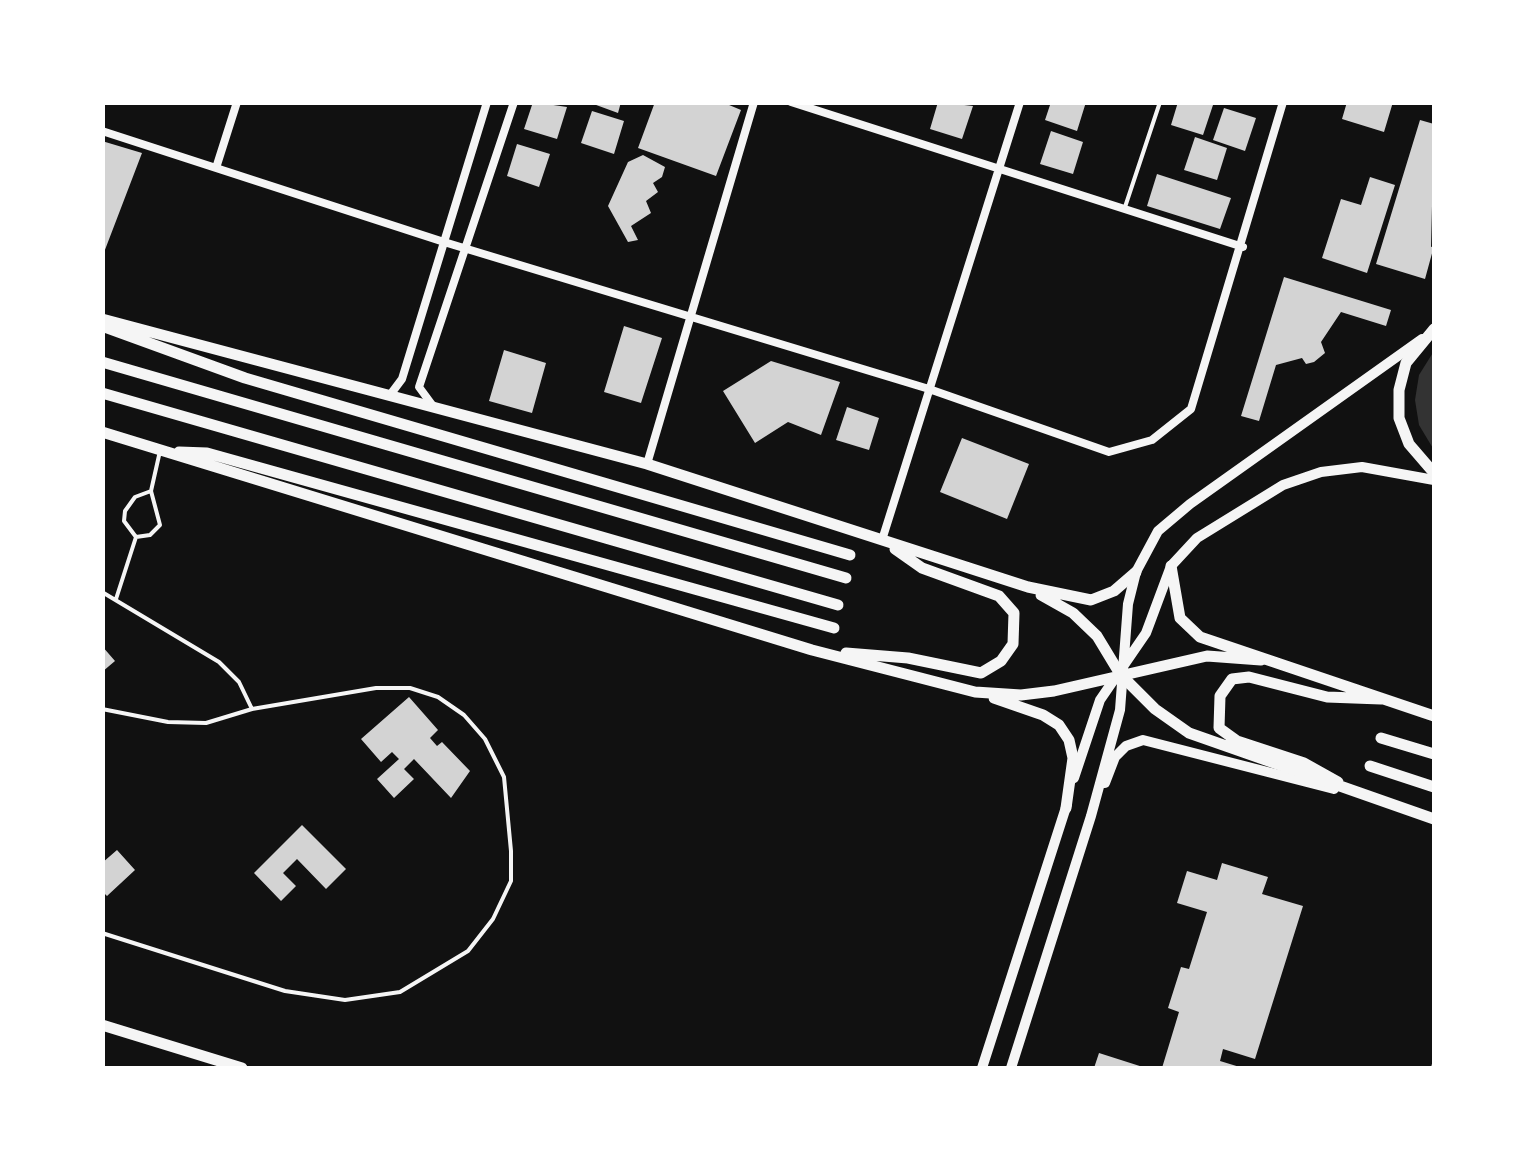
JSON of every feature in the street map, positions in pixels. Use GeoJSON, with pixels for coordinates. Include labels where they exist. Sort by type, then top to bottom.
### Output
{"type":"FeatureCollection","features":[{"type":"Feature","properties":{"kind":"main road"},"geometry":{"type":"LineString","coordinates":[[102,322],[647,464],[1028,587],[1091,600],[1114,591],[1136,572]]}},
{"type":"Feature","properties":{"kind":"main road"},"geometry":{"type":"LineString","coordinates":[[102,322],[245,378],[850,555]]}},
{"type":"Feature","properties":{"kind":"main road"},"geometry":{"type":"LineString","coordinates":[[1011,1068],[1092,816],[1120,710],[1126,614],[1136,572],[1158,532],[1190,504],[1434,329]]}},
{"type":"Feature","properties":{"kind":"main road"},"geometry":{"type":"LineString","coordinates":[[1422,339],[1406,363],[1399,390],[1399,418],[1409,444],[1434,476]]}},
{"type":"Feature","properties":{"kind":"main road"},"geometry":{"type":"LineString","coordinates":[[102,362],[846,578]]}},
{"type":"Feature","properties":{"kind":"main road"},"geometry":{"type":"LineString","coordinates":[[102,393],[838,605]]}},
{"type":"Feature","properties":{"kind":"main road"},"geometry":{"type":"LineString","coordinates":[[102,432],[812,650],[976,692],[1060,725],[1073,758],[1066,808]]}},
{"type":"Feature","properties":{"kind":"main road"},"geometry":{"type":"LineString","coordinates":[[160,451],[206,453],[834,628]]}},
{"type":"Feature","properties":{"kind":"main road"},"geometry":{"type":"LineString","coordinates":[[982,1068],[1066,808],[1089,722],[1146,633],[1172,566],[1197,538],[1282,485],[1321,472],[1362,467],[1434,476]]}},
{"type":"Feature","properties":{"kind":"main road"},"geometry":{"type":"LineString","coordinates":[[812,650],[908,658],[981,674],[1001,661],[1013,644],[1014,612],[999,596],[922,568],[882,540]]}},
{"type":"Feature","properties":{"kind":"main road"},"geometry":{"type":"LineString","coordinates":[[1172,566],[1180,618],[1200,637],[1434,716]]}},
{"type":"Feature","properties":{"kind":"main road"},"geometry":{"type":"LineString","coordinates":[[1028,587],[1073,613],[1097,636],[1120,674],[1155,710],[1189,733],[1371,800]]}},
{"type":"Feature","properties":{"kind":"main road"},"geometry":{"type":"LineString","coordinates":[[976,692],[1021,695],[1208,656],[1261,660]]}},
{"type":"Feature","properties":{"kind":"main road"},"geometry":{"type":"LineString","coordinates":[[1371,800],[1304,763],[1238,741],[1220,728],[1217,710],[1220,696],[1232,680],[1249,677],[1327,697],[1381,699]]}},
{"type":"Feature","properties":{"kind":"main road"},"geometry":{"type":"LineString","coordinates":[[1381,738],[1434,754]]}},
{"type":"Feature","properties":{"kind":"main road"},"geometry":{"type":"LineString","coordinates":[[1092,816],[1115,757],[1126,746],[1142,740],[1210,754],[1434,819]]}},
{"type":"Feature","properties":{"kind":"main road"},"geometry":{"type":"LineString","coordinates":[[1370,766],[1434,787]]}},
{"type":"Feature","properties":{"kind":"main road"},"geometry":{"type":"LineString","coordinates":[[102,1024],[208,1063],[242,1068]]}},
{"type":"Feature","properties":{"kind":"street"},"geometry":{"type":"LineString","coordinates":[[216,168],[236,102]]}},
{"type":"Feature","properties":{"kind":"street"},"geometry":{"type":"LineString","coordinates":[[390,395],[402,379],[488,102]]}},
{"type":"Feature","properties":{"kind":"street"},"geometry":{"type":"LineString","coordinates":[[433,406],[418,387],[468,249],[514,102]]}},
{"type":"Feature","properties":{"kind":"street"},"geometry":{"type":"LineString","coordinates":[[647,464],[687,317],[754,102]]}},
{"type":"Feature","properties":{"kind":"street"},"geometry":{"type":"LineString","coordinates":[[791,102],[1243,247]]}},
{"type":"Feature","properties":{"kind":"street"},"geometry":{"type":"LineString","coordinates":[[882,540],[1020,102]]}},
{"type":"Feature","properties":{"kind":"street"},"geometry":{"type":"LineString","coordinates":[[102,131],[444,242],[928,388],[1110,452],[1152,440],[1191,409],[1284,102]]}},
{"type":"Feature","properties":{"kind":"lane"},"geometry":{"type":"LineString","coordinates":[[1124,209],[1160,102]]}},
{"type":"Feature","properties":{"kind":"lane"},"geometry":{"type":"LineString","coordinates":[[136,537],[150,535],[160,525],[151,491],[160,451]]}},
{"type":"Feature","properties":{"kind":"lane"},"geometry":{"type":"LineString","coordinates":[[136,537],[124,521],[125,511],[135,497],[151,491]]}},
{"type":"Feature","properties":{"kind":"lane"},"geometry":{"type":"LineString","coordinates":[[116,600],[136,537]]}},
{"type":"Feature","properties":{"kind":"lane"},"geometry":{"type":"LineString","coordinates":[[102,592],[219,662],[239,682],[252,708]]}},
{"type":"Feature","properties":{"kind":"lane"},"geometry":{"type":"LineString","coordinates":[[102,709],[168,722],[206,724],[252,708],[376,688],[410,688],[438,697],[464,715],[485,739],[504,777],[510,808],[510,881],[492,919],[468,951],[436,974],[400,992],[345,1000],[285,991],[102,932]]}},
{"type":"Feature","properties":{"kind":"shaded area"},"geometry":{"type":"Polygon","coordinates":[[[1434,351],[1434,450],[1419,425],[1415,400],[1419,375],[1434,351]]]}},
{"type":"Feature","properties":{"kind":"building"},"geometry":{"type":"Polygon","coordinates":[[[533,102],[567,107],[557,139],[524,129],[533,102]]]}},
{"type":"Feature","properties":{"kind":"building"},"geometry":{"type":"Polygon","coordinates":[[[588,102],[621,102],[618,113],[588,102]]]}},
{"type":"Feature","properties":{"kind":"building"},"geometry":{"type":"Polygon","coordinates":[[[655,102],[722,102],[741,110],[716,176],[638,148],[655,102]]]}},
{"type":"Feature","properties":{"kind":"building"},"geometry":{"type":"Polygon","coordinates":[[[938,102],[973,106],[962,139],[930,129],[938,102]]]}},
{"type":"Feature","properties":{"kind":"building"},"geometry":{"type":"Polygon","coordinates":[[[1051,102],[1086,102],[1077,131],[1045,120],[1051,102]]]}},
{"type":"Feature","properties":{"kind":"building"},"geometry":{"type":"Polygon","coordinates":[[[1178,102],[1214,102],[1203,135],[1171,125],[1178,102]]]}},
{"type":"Feature","properties":{"kind":"building"},"geometry":{"type":"Polygon","coordinates":[[[1347,102],[1393,102],[1384,132],[1342,119],[1347,102]]]}},
{"type":"Feature","properties":{"kind":"building"},"geometry":{"type":"Polygon","coordinates":[[[1224,108],[1256,118],[1245,151],[1213,140],[1224,108]]]}},
{"type":"Feature","properties":{"kind":"building"},"geometry":{"type":"Polygon","coordinates":[[[592,111],[624,121],[614,154],[581,143],[592,111]]]}},
{"type":"Feature","properties":{"kind":"building"},"geometry":{"type":"Polygon","coordinates":[[[1420,120],[1434,124],[1431,247],[1434,246],[1425,279],[1376,264],[1420,120]]]}},
{"type":"Feature","properties":{"kind":"building"},"geometry":{"type":"Polygon","coordinates":[[[1051,131],[1083,142],[1073,174],[1040,164],[1051,131]]]}},
{"type":"Feature","properties":{"kind":"building"},"geometry":{"type":"Polygon","coordinates":[[[1195,137],[1227,148],[1217,180],[1184,170],[1195,137]]]}},
{"type":"Feature","properties":{"kind":"building"},"geometry":{"type":"Polygon","coordinates":[[[102,141],[142,153],[103,255],[102,255],[102,141]]]}},
{"type":"Feature","properties":{"kind":"building"},"geometry":{"type":"Polygon","coordinates":[[[517,144],[550,154],[539,187],[507,176],[517,144]]]}},
{"type":"Feature","properties":{"kind":"building"},"geometry":{"type":"Polygon","coordinates":[[[643,155],[665,167],[662,177],[653,183],[658,192],[646,201],[651,213],[631,226],[638,240],[628,242],[608,206],[628,162],[643,155]]]}},
{"type":"Feature","properties":{"kind":"building"},"geometry":{"type":"Polygon","coordinates":[[[1157,174],[1231,198],[1220,229],[1147,206],[1157,174]]]}},
{"type":"Feature","properties":{"kind":"building"},"geometry":{"type":"Polygon","coordinates":[[[1370,177],[1395,185],[1367,273],[1322,258],[1341,199],[1361,205],[1370,177]]]}},
{"type":"Feature","properties":{"kind":"building"},"geometry":{"type":"Polygon","coordinates":[[[1284,277],[1391,310],[1386,326],[1341,312],[1321,342],[1325,353],[1314,362],[1306,364],[1302,358],[1276,365],[1259,421],[1241,416],[1284,277]]]}},
{"type":"Feature","properties":{"kind":"building"},"geometry":{"type":"Polygon","coordinates":[[[624,326],[662,338],[641,403],[604,392],[624,326]]]}},
{"type":"Feature","properties":{"kind":"building"},"geometry":{"type":"Polygon","coordinates":[[[504,350],[546,363],[532,413],[489,401],[504,350]]]}},
{"type":"Feature","properties":{"kind":"building"},"geometry":{"type":"Polygon","coordinates":[[[771,361],[840,382],[821,435],[788,422],[755,443],[723,391],[771,361]]]}},
{"type":"Feature","properties":{"kind":"building"},"geometry":{"type":"Polygon","coordinates":[[[847,407],[879,418],[869,450],[836,440],[847,407]]]}},
{"type":"Feature","properties":{"kind":"building"},"geometry":{"type":"Polygon","coordinates":[[[962,438],[1029,464],[1007,519],[940,492],[962,438]]]}},
{"type":"Feature","properties":{"kind":"building"},"geometry":{"type":"Polygon","coordinates":[[[102,646],[115,661],[102,672],[102,646]]]}},
{"type":"Feature","properties":{"kind":"building"},"geometry":{"type":"Polygon","coordinates":[[[409,697],[438,730],[430,738],[437,746],[442,742],[470,771],[451,798],[414,759],[404,769],[414,779],[394,798],[377,779],[399,759],[392,752],[381,762],[361,739],[409,697]]]}},
{"type":"Feature","properties":{"kind":"building"},"geometry":{"type":"Polygon","coordinates":[[[302,825],[346,869],[326,889],[297,859],[283,873],[296,886],[281,901],[254,873],[302,825]]]}},
{"type":"Feature","properties":{"kind":"building"},"geometry":{"type":"Polygon","coordinates":[[[117,850],[135,870],[107,896],[102,891],[102,863],[117,850]]]}},
{"type":"Feature","properties":{"kind":"building"},"geometry":{"type":"Polygon","coordinates":[[[1222,863],[1268,877],[1262,894],[1303,906],[1255,1059],[1223,1049],[1220,1061],[1243,1068],[1162,1068],[1179,1012],[1168,1008],[1181,967],[1189,969],[1207,912],[1177,903],[1187,871],[1217,880],[1222,863]]]}},
{"type":"Feature","properties":{"kind":"building"},"geometry":{"type":"Polygon","coordinates":[[[1099,1053],[1146,1068],[1094,1068],[1099,1053]]]}}]}
